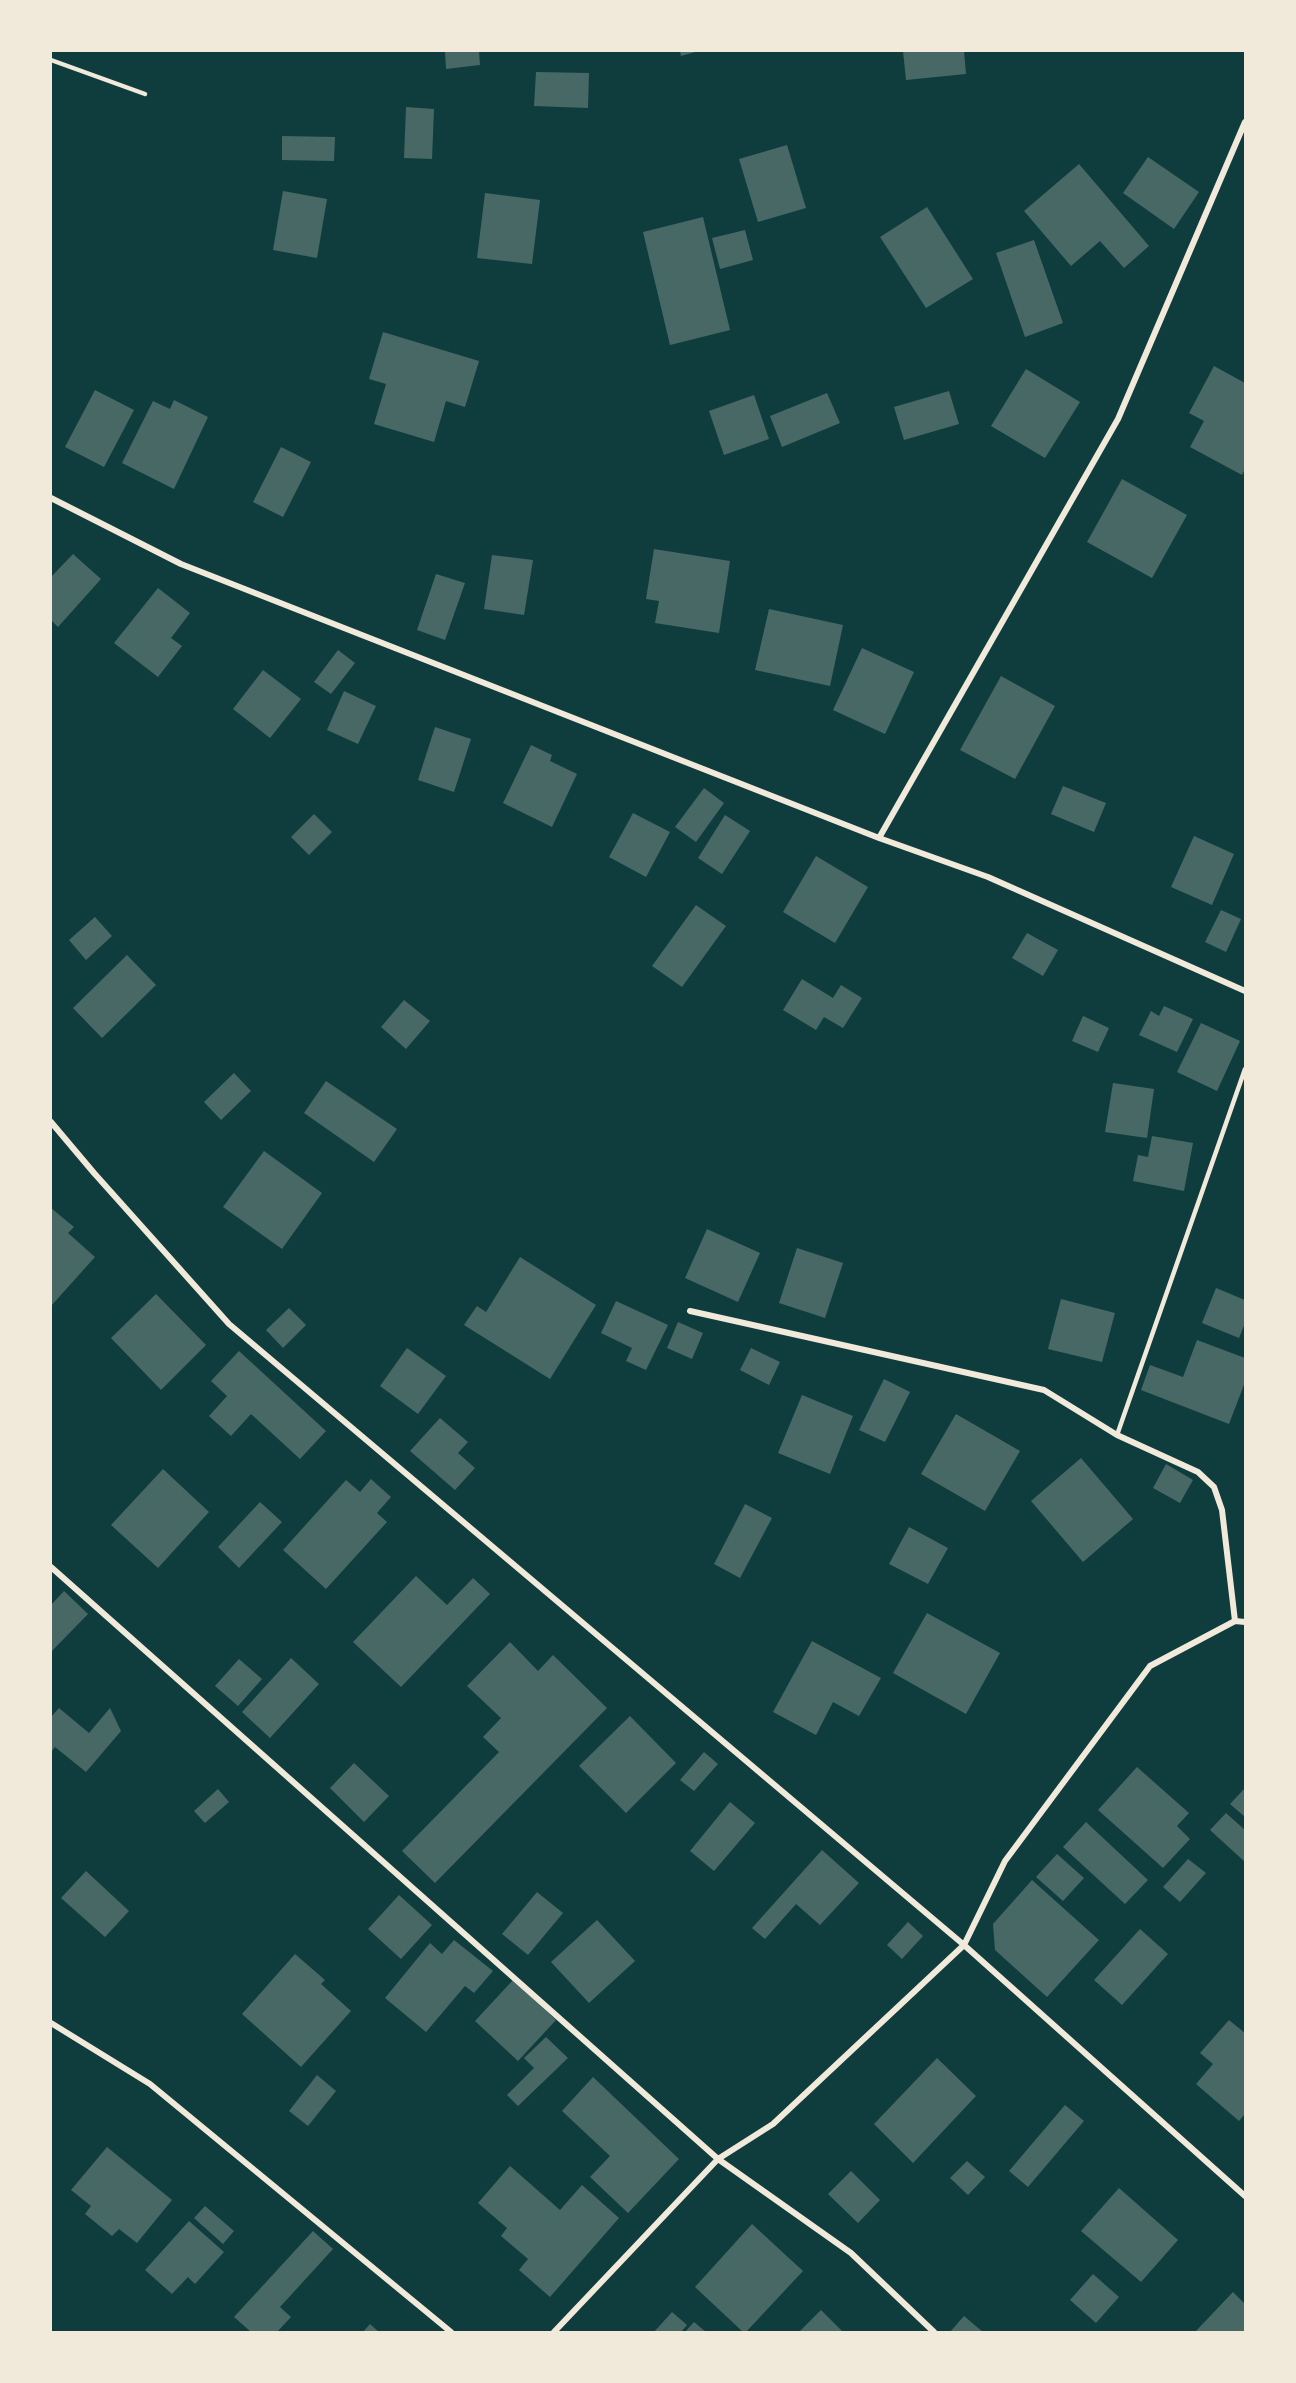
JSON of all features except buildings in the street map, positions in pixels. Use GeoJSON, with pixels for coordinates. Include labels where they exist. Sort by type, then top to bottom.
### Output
{"type":"FeatureCollection","features":[{"type":"Feature","properties":{"kind":"street"},"geometry":{"type":"LineString","coordinates":[[879,838],[1118,419],[1245,122]]}},
{"type":"Feature","properties":{"kind":"street"},"geometry":{"type":"LineString","coordinates":[[51,498],[181,564],[879,838],[988,877],[1245,991]]}},
{"type":"Feature","properties":{"kind":"street"},"geometry":{"type":"LineString","coordinates":[[51,1122],[229,1324],[964,1945],[1245,2196]]}},
{"type":"Feature","properties":{"kind":"street"},"geometry":{"type":"LineString","coordinates":[[690,1311],[1044,1390],[1117,1435],[1198,1472],[1214,1487],[1222,1510],[1235,1621]]}},
{"type":"Feature","properties":{"kind":"street"},"geometry":{"type":"LineString","coordinates":[[51,1567],[718,2159],[851,2253],[934,2332]]}},
{"type":"Feature","properties":{"kind":"street"},"geometry":{"type":"LineString","coordinates":[[554,2332],[718,2159],[773,2124],[964,1945],[1005,1861],[1150,1666],[1235,1621],[1245,1622]]}},
{"type":"Feature","properties":{"kind":"street"},"geometry":{"type":"LineString","coordinates":[[51,2023],[150,2084],[451,2332]]}},
{"type":"Feature","properties":{"kind":"lane"},"geometry":{"type":"LineString","coordinates":[[51,60],[145,94]]}},
{"type":"Feature","properties":{"kind":"lane"},"geometry":{"type":"LineString","coordinates":[[1117,1435],[1245,1069]]}}]}
